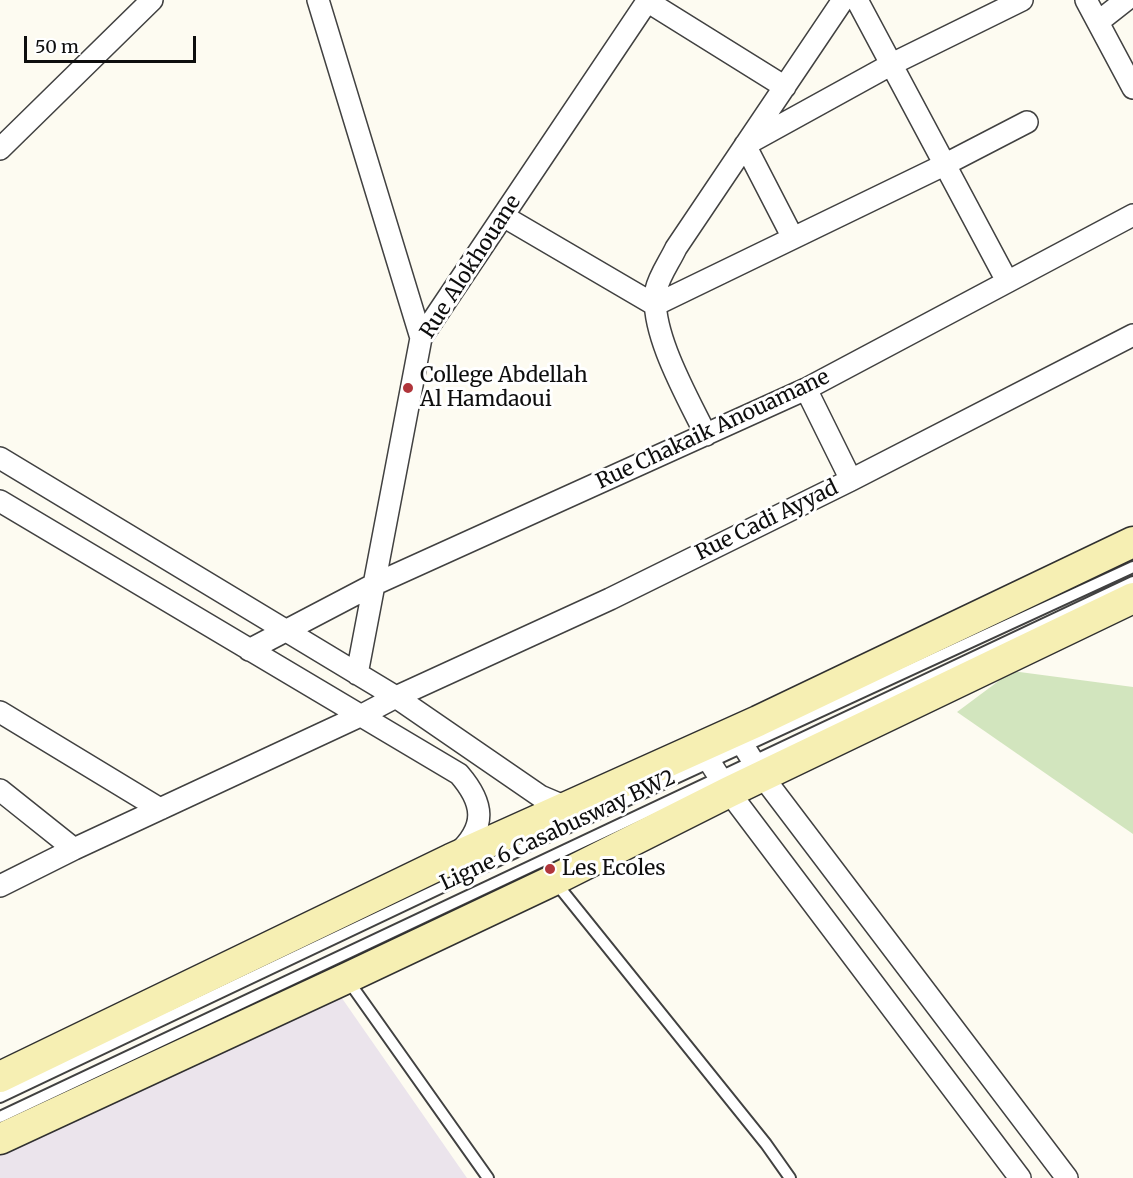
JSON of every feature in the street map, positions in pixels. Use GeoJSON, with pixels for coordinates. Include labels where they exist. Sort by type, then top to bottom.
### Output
{"type":"FeatureCollection","features":[{"type":"Feature","properties":{"kind":"main road"},"geometry":{"type":"LineString","coordinates":[[0,1139],[554,880],[715,769],[748,754],[1133,542]]}},
{"type":"Feature","properties":{"kind":"main road"},"geometry":{"type":"LineString","coordinates":[[0,1077],[451,859],[566,807],[715,769],[1133,598]]}},
{"type":"Feature","properties":{"kind":"street"},"geometry":{"type":"LineString","coordinates":[[0,149],[152,0]]}},
{"type":"Feature","properties":{"kind":"street"},"geometry":{"type":"LineString","coordinates":[[318,0],[421,338]]}},
{"type":"Feature","properties":{"kind":"street"},"geometry":{"type":"LineString","coordinates":[[706,435],[665,348],[655,305],[656,288],[676,248],[843,0]]}},
{"type":"Feature","properties":{"kind":"street"},"geometry":{"type":"LineString","coordinates":[[857,0],[1007,281]]}},
{"type":"Feature","properties":{"kind":"street"},"geometry":{"type":"LineString","coordinates":[[745,145],[892,64],[1022,0]]}},
{"type":"Feature","properties":{"kind":"street"},"geometry":{"type":"LineString","coordinates":[[1086,0],[1133,88]]}},
{"type":"Feature","properties":{"kind":"street"},"geometry":{"type":"LineString","coordinates":[[1098,22],[1126,0]]}},
{"type":"Feature","properties":{"kind":"street"},"geometry":{"type":"LineString","coordinates":[[648,1],[785,87]]}},
{"type":"Feature","properties":{"kind":"street","name":"Rue Alokhouane"},"geometry":{"type":"LineString","coordinates":[[357,674],[421,338],[648,1]]}},
{"type":"Feature","properties":{"kind":"street"},"geometry":{"type":"LineString","coordinates":[[655,305],[944,165],[1027,122]]}},
{"type":"Feature","properties":{"kind":"street"},"geometry":{"type":"LineString","coordinates":[[745,145],[793,238]]}},
{"type":"Feature","properties":{"kind":"street","name":"Rue Chakaik Anouamane"},"geometry":{"type":"LineString","coordinates":[[249,650],[373,585],[806,389],[1133,215]]}},
{"type":"Feature","properties":{"kind":"street"},"geometry":{"type":"LineString","coordinates":[[503,216],[655,305]]}},
{"type":"Feature","properties":{"kind":"street","name":"Rue Cadi Ayyad"},"geometry":{"type":"LineString","coordinates":[[0,886],[74,849],[610,598],[851,480],[1133,334]]}},
{"type":"Feature","properties":{"kind":"street"},"geometry":{"type":"LineString","coordinates":[[806,389],[851,480]]}},
{"type":"Feature","properties":{"kind":"street"},"geometry":{"type":"LineString","coordinates":[[0,458],[396,697],[540,796],[566,807]]}},
{"type":"Feature","properties":{"kind":"street"},"geometry":{"type":"LineString","coordinates":[[0,501],[459,774],[471,787],[480,812],[471,841],[451,859]]}},
{"type":"Feature","properties":{"kind":"street"},"geometry":{"type":"LineString","coordinates":[[0,712],[160,809]]}},
{"type":"Feature","properties":{"kind":"street"},"geometry":{"type":"LineString","coordinates":[[748,754],[1067,1178]]}},
{"type":"Feature","properties":{"kind":"street"},"geometry":{"type":"LineString","coordinates":[[715,769],[1020,1178]]}},
{"type":"Feature","properties":{"kind":"street"},"geometry":{"type":"LineString","coordinates":[[0,790],[74,849]]}},
{"type":"Feature","properties":{"kind":"lane"},"geometry":{"type":"LineString","coordinates":[[748,754],[1133,567]]}},
{"type":"Feature","properties":{"kind":"lane"},"geometry":{"type":"LineString","coordinates":[[748,754],[1133,582]]}},
{"type":"Feature","properties":{"kind":"lane","name":"Ligne 6 Casabusway BW2"},"geometry":{"type":"LineString","coordinates":[[0,1097],[540,841],[715,769]]}},
{"type":"Feature","properties":{"kind":"lane","name":"Ligne 6 Casabusway BW2"},"geometry":{"type":"LineString","coordinates":[[0,1117],[715,769]]}},
{"type":"Feature","properties":{"kind":"lane"},"geometry":{"type":"LineString","coordinates":[[554,880],[766,1144],[790,1178]]}},
{"type":"Feature","properties":{"kind":"lane"},"geometry":{"type":"LineString","coordinates":[[347,978],[488,1178]]}},
{"type":"Feature","properties":{"kind":"shaded area"},"geometry":{"type":"Polygon","coordinates":[[[330,981],[467,1178],[0,1178],[0,1147],[330,981]]]}},
{"type":"Feature","properties":{"kind":"green space"},"geometry":{"type":"Polygon","coordinates":[[[1012,671],[1133,687],[1133,834],[957,712],[1012,671]]]}},
{"type":"Feature","properties":{"kind":"place","name":"College Abdellah Al Hamdaoui"},"geometry":{"type":"Point","coordinates":[408,388]}},
{"type":"Feature","properties":{"kind":"place","name":"Les Ecoles"},"geometry":{"type":"Point","coordinates":[550,869]}}]}
